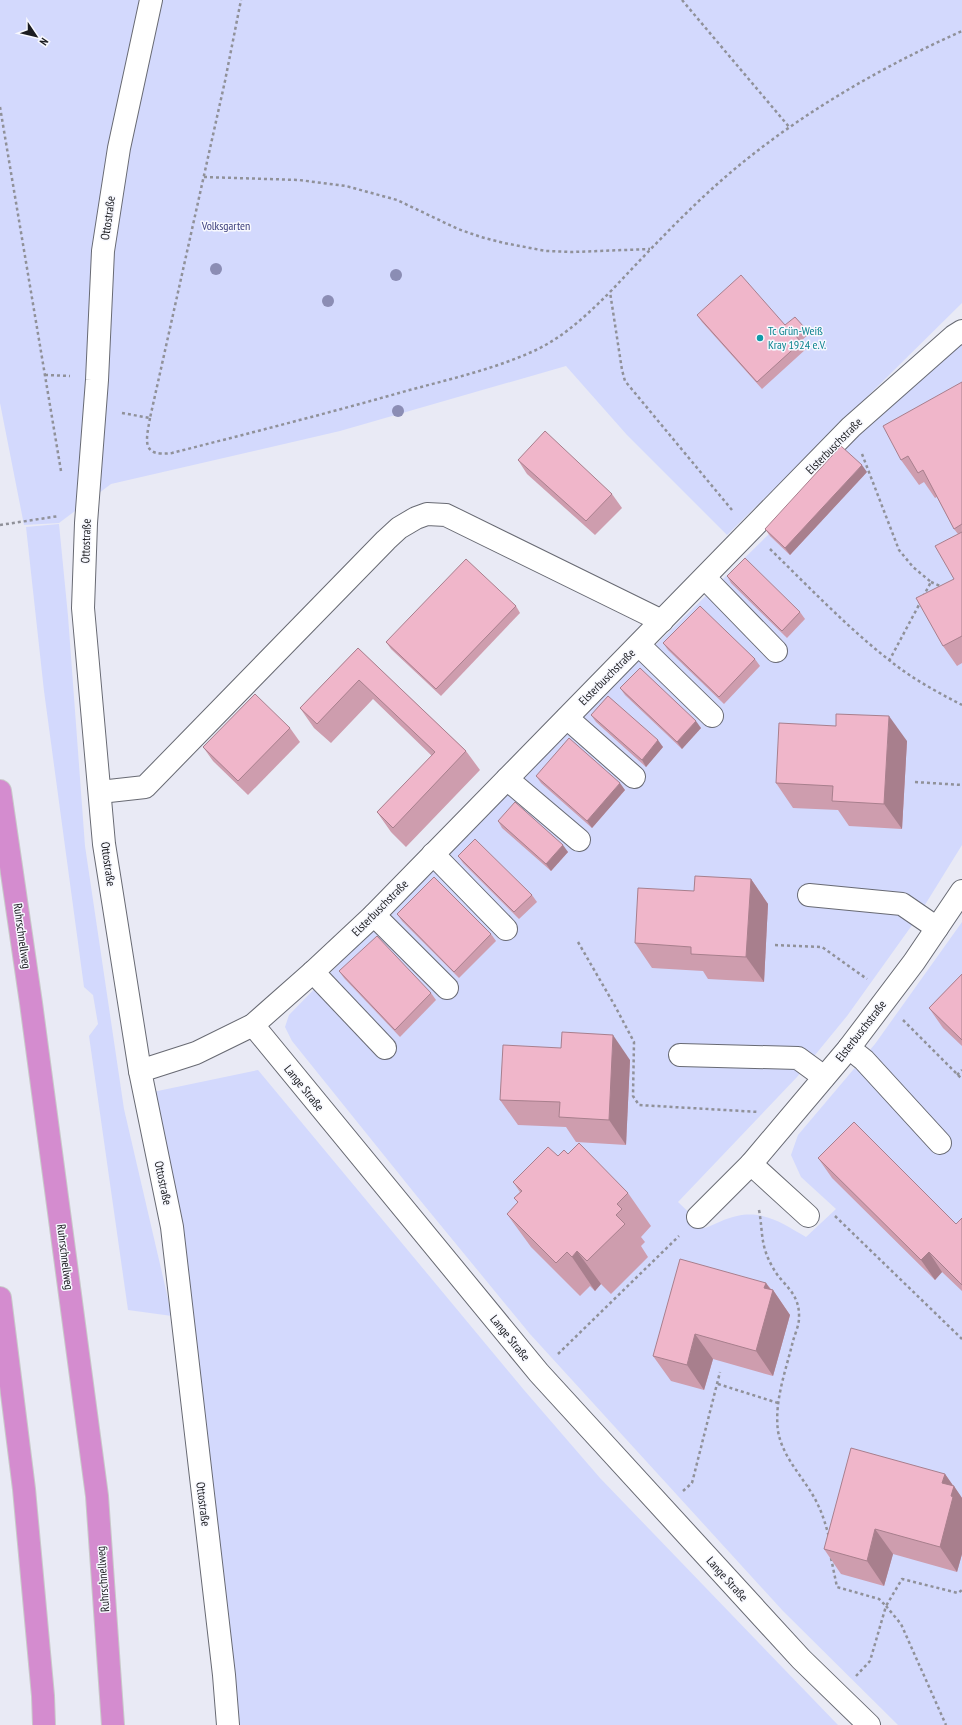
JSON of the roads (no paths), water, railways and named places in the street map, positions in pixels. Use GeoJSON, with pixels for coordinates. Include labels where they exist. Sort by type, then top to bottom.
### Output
{"type":"FeatureCollection","features":[{"type":"Feature","properties":{"kind":"highway","name":"Ruhrschnellweg"},"geometry":{"type":"LineString","coordinates":[[0,791],[31,1003],[97,1496],[113,1725]]}},
{"type":"Feature","properties":{"kind":"highway"},"geometry":{"type":"LineString","coordinates":[[0,1298],[24,1489],[43,1696],[44,1725]]}},
{"type":"Feature","properties":{"kind":"street","name":"Ottostraße"},"geometry":{"type":"LineString","coordinates":[[151,0],[119,148],[103,251],[97,380],[86,523],[83,608],[104,844],[140,1071],[172,1227],[224,1674],[228,1725]]}},
{"type":"Feature","properties":{"kind":"street","name":"Elsterbuschstraße"},"geometry":{"type":"LineString","coordinates":[[253,1025],[374,915],[851,427],[954,336],[962,331]]}},
{"type":"Feature","properties":{"kind":"street"},"geometry":{"type":"LineString","coordinates":[[100,792],[145,787],[386,540],[399,528],[416,518],[427,514],[446,515],[662,621]]}},
{"type":"Feature","properties":{"kind":"street"},"geometry":{"type":"LineString","coordinates":[[705,578],[776,651]]}},
{"type":"Feature","properties":{"kind":"street"},"geometry":{"type":"LineString","coordinates":[[639,645],[712,716]]}},
{"type":"Feature","properties":{"kind":"street"},"geometry":{"type":"LineString","coordinates":[[567,718],[634,777]]}},
{"type":"Feature","properties":{"kind":"street"},"geometry":{"type":"LineString","coordinates":[[507,779],[579,840]]}},
{"type":"Feature","properties":{"kind":"street"},"geometry":{"type":"LineString","coordinates":[[433,854],[506,929]]}},
{"type":"Feature","properties":{"kind":"street"},"geometry":{"type":"LineString","coordinates":[[809,895],[902,904],[937,928]]}},
{"type":"Feature","properties":{"kind":"street","name":"Elsterbuschstraße"},"geometry":{"type":"LineString","coordinates":[[698,1217],[751,1164],[849,1048],[960,899]]}},
{"type":"Feature","properties":{"kind":"street"},"geometry":{"type":"LineString","coordinates":[[374,915],[446,988]]}},
{"type":"Feature","properties":{"kind":"street"},"geometry":{"type":"LineString","coordinates":[[313,972],[385,1048]]}},
{"type":"Feature","properties":{"kind":"street"},"geometry":{"type":"LineString","coordinates":[[140,1071],[196,1053],[253,1025]]}},
{"type":"Feature","properties":{"kind":"street","name":"Lange Straße"},"geometry":{"type":"LineString","coordinates":[[253,1025],[539,1373],[801,1659],[869,1725]]}},
{"type":"Feature","properties":{"kind":"street"},"geometry":{"type":"LineString","coordinates":[[849,1048],[864,1060],[940,1143]]}},
{"type":"Feature","properties":{"kind":"street"},"geometry":{"type":"LineString","coordinates":[[680,1055],[798,1058],[824,1077]]}},
{"type":"Feature","properties":{"kind":"street"},"geometry":{"type":"LineString","coordinates":[[751,1164],[808,1216]]}},
{"type":"Feature","properties":{"kind":"place","name":"Tc Grün-Weiß Kray 1924 e.V."},"geometry":{"type":"Point","coordinates":[760,338]}},
{"type":"Feature","properties":{"kind":"park label","name":"Volksgarten"},"geometry":{"type":"Point","coordinates":[226,226]}}]}
